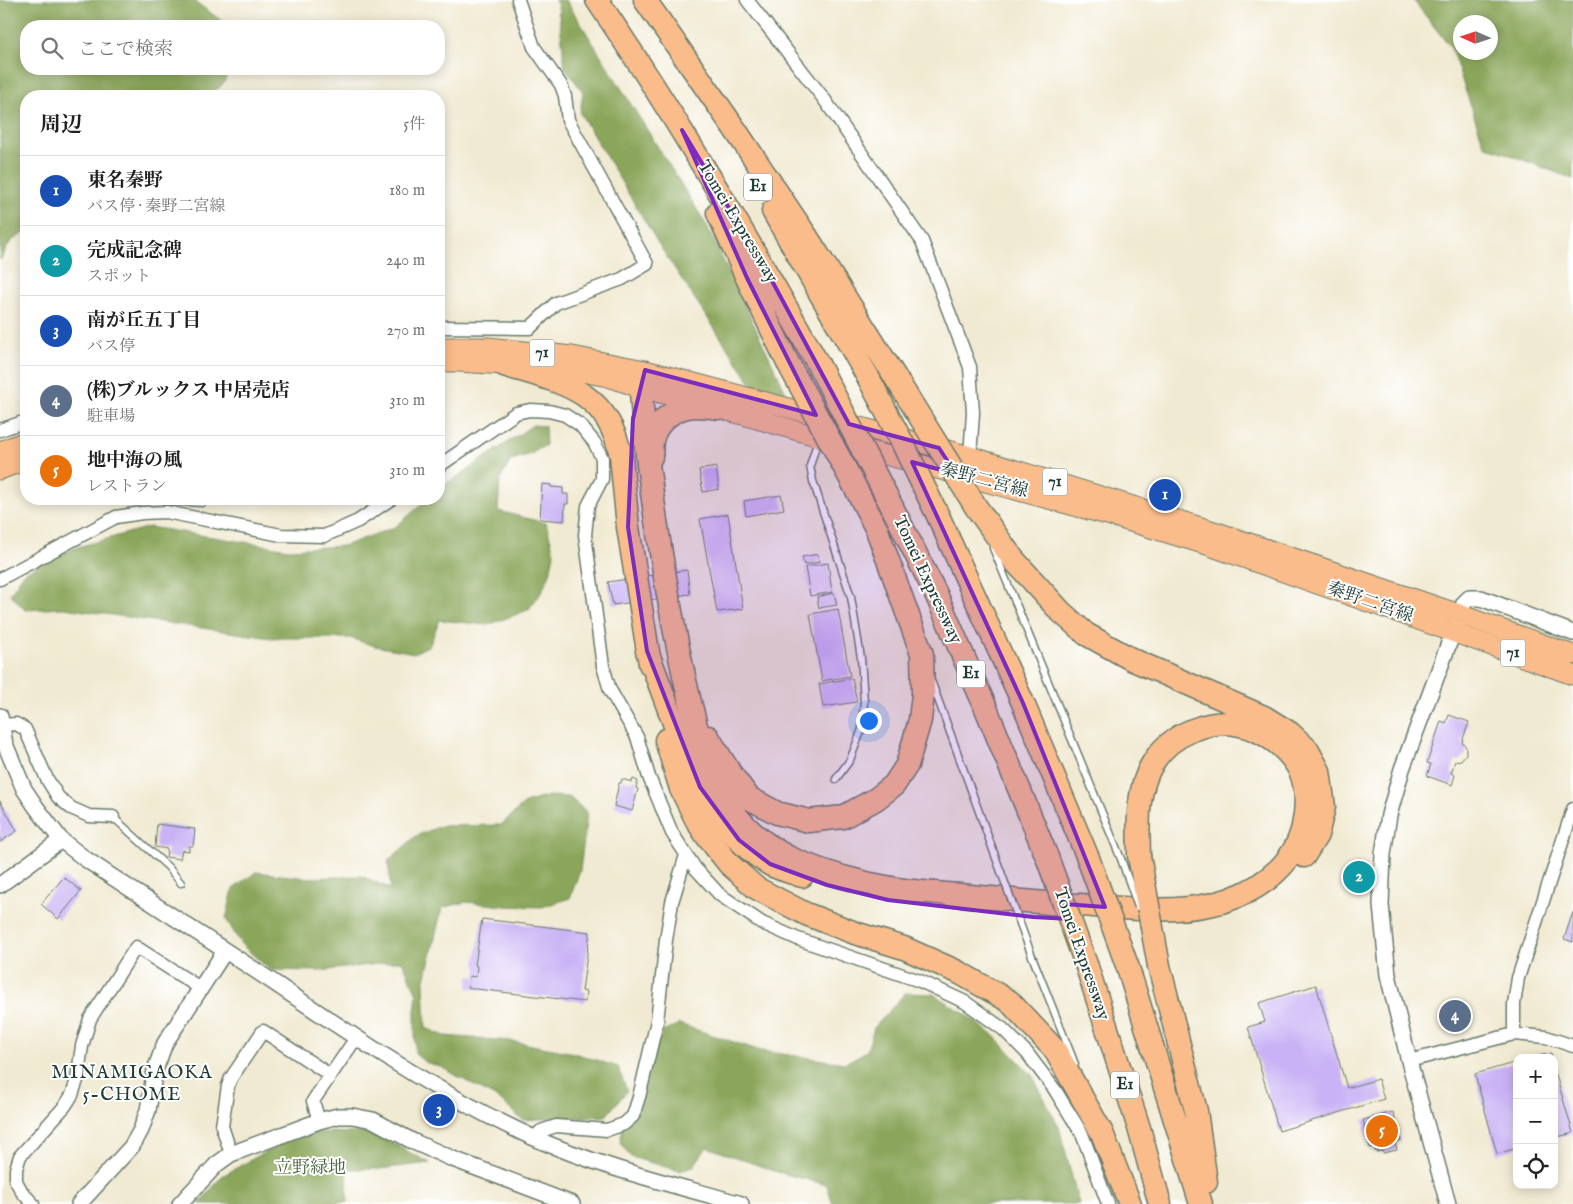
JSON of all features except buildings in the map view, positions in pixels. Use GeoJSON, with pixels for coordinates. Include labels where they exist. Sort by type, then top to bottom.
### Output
{"type":"FeatureCollection","features":[{"type":"Feature","properties":{"kind":"highway","name":"Tomei Expressway"},"geometry":{"type":"LineString","coordinates":[[597,0],[682,130],[764,266],[818,364],[936,594],[985,706],[1047,857],[1087,967],[1139,1128],[1160,1204]]}},
{"type":"Feature","properties":{"kind":"highway","name":"Tomei Expressway"},"geometry":{"type":"LineString","coordinates":[[643,0],[726,132],[868,377],[940,520],[1023,702],[1088,858],[1128,968],[1201,1204]]}},
{"type":"Feature","properties":{"kind":"highway"},"geometry":{"type":"LineString","coordinates":[[643,0],[732,124],[786,205],[976,507],[1013,559],[1060,612],[1086,634],[1131,659],[1264,717],[1290,733],[1307,749],[1319,771],[1324,807],[1317,835],[1301,861],[1281,885],[1256,903],[1218,918],[1180,922],[1142,924],[1033,917],[951,909],[888,900],[827,885],[770,864],[739,840],[716,813],[692,771],[647,651]]}},
{"type":"Feature","properties":{"kind":"highway"},"geometry":{"type":"LineString","coordinates":[[682,130],[747,278],[787,361],[877,530],[922,654],[923,694],[920,720],[907,765],[894,785],[876,799],[844,817],[809,821],[777,813],[749,798],[730,774],[692,710]]}},
{"type":"Feature","properties":{"kind":"highway"},"geometry":{"type":"LineString","coordinates":[[504,365],[545,378],[585,395],[604,413],[615,434],[621,456],[628,527],[647,651],[663,728],[682,789],[697,822],[706,836],[729,864],[756,888],[806,914],[855,933],[904,948],[958,972],[1009,1001],[1055,1050],[1102,1133],[1130,1204]]}},
{"type":"Feature","properties":{"kind":"highway"},"geometry":{"type":"LineString","coordinates":[[643,379],[642,424],[667,594],[680,662],[706,760],[718,791],[739,819],[765,842],[794,860],[835,874],[891,888],[1006,899],[1159,910],[1213,904],[1249,892],[1266,881],[1282,867],[1292,852],[1301,836],[1307,802],[1304,784],[1298,767],[1289,754],[1274,741],[1256,731],[1240,725],[1223,724],[1208,726],[1177,738],[1163,749],[1153,762],[1142,788],[1138,823],[1130,857],[1159,966],[1196,1111],[1209,1204]]}},
{"type":"Feature","properties":{"kind":"highway"},"geometry":{"type":"LineString","coordinates":[[628,527],[632,419],[643,379]]}},
{"type":"Feature","properties":{"kind":"highway"},"geometry":{"type":"LineString","coordinates":[[650,482],[652,440],[660,424],[671,413],[684,407],[718,408]]}},
{"type":"Feature","properties":{"kind":"main road","name":"秦野二宮線"},"geometry":{"type":"LineString","coordinates":[[445,347],[488,347],[572,356],[643,379],[718,408],[1130,522],[1210,546],[1573,675]]}},
{"type":"Feature","properties":{"kind":"main road","name":"秦野二宮線"},"geometry":{"type":"LineString","coordinates":[[445,362],[544,365],[608,377],[643,379],[970,456],[1214,531],[1459,614],[1573,655]]}},
{"type":"Feature","properties":{"kind":"main road"},"geometry":{"type":"LineString","coordinates":[[0,451],[20,443]]}},
{"type":"Feature","properties":{"kind":"main road"},"geometry":{"type":"LineString","coordinates":[[0,470],[20,462]]}},
{"type":"Feature","properties":{"kind":"street"},"geometry":{"type":"LineString","coordinates":[[445,327],[530,328],[556,304],[622,279],[647,264],[568,120],[565,96],[561,85],[534,47],[518,0]]}},
{"type":"Feature","properties":{"kind":"street"},"geometry":{"type":"LineString","coordinates":[[747,0],[824,99],[922,241],[970,367],[974,412],[970,456]]}},
{"type":"Feature","properties":{"kind":"street"},"geometry":{"type":"LineString","coordinates":[[445,462],[516,413],[530,410],[548,411],[565,415],[580,425],[594,442],[602,458],[602,479],[588,506],[585,535],[603,666],[610,690],[637,737],[649,777],[672,832],[686,855],[695,868],[720,895],[762,922],[798,939],[920,981],[966,1002],[1003,1029],[1027,1053],[1060,1097],[1082,1134],[1108,1204]]}},
{"type":"Feature","properties":{"kind":"street"},"geometry":{"type":"LineString","coordinates":[[1,428],[20,422]]}},
{"type":"Feature","properties":{"kind":"street"},"geometry":{"type":"LineString","coordinates":[[0,579],[116,517],[166,512],[281,535],[324,536],[358,521],[382,505]]}},
{"type":"Feature","properties":{"kind":"street"},"geometry":{"type":"LineString","coordinates":[[1448,1204],[1409,1062],[1388,975],[1381,905],[1383,854],[1389,815],[1402,769],[1452,631],[1464,603],[1469,598],[1481,598],[1573,633]]}},
{"type":"Feature","properties":{"kind":"street"},"geometry":{"type":"LineString","coordinates":[[113,817],[89,816],[71,808],[58,797],[47,779],[24,729],[16,724],[1,720],[5,744],[24,788],[61,840],[84,858],[356,1038],[430,1085],[489,1117],[534,1138],[693,1197],[741,1204]]}},
{"type":"Feature","properties":{"kind":"street"},"geometry":{"type":"LineString","coordinates":[[1514,1034],[1514,1004],[1518,978],[1573,809]]}},
{"type":"Feature","properties":{"kind":"street"},"geometry":{"type":"LineString","coordinates":[[0,884],[61,840]]}},
{"type":"Feature","properties":{"kind":"street"},"geometry":{"type":"LineString","coordinates":[[534,1138],[541,1131],[556,1126],[607,1130],[624,1124],[633,1116],[657,1021],[672,902],[686,855]]}},
{"type":"Feature","properties":{"kind":"street"},"geometry":{"type":"LineString","coordinates":[[34,1204],[22,1192],[16,1181],[16,1169],[20,1156],[65,1106],[72,1095],[77,1080],[82,1046],[90,1019],[136,947],[200,988]]}},
{"type":"Feature","properties":{"kind":"street"},"geometry":{"type":"LineString","coordinates":[[79,1204],[132,1146],[137,1138],[148,1110],[155,1070],[165,1043],[225,951]]}},
{"type":"Feature","properties":{"kind":"street"},"geometry":{"type":"LineString","coordinates":[[231,1154],[222,1126],[228,1086],[231,1078],[263,1031],[330,1076]]}},
{"type":"Feature","properties":{"kind":"street"},"geometry":{"type":"LineString","coordinates":[[1409,1062],[1514,1034],[1546,1037],[1573,1046]]}},
{"type":"Feature","properties":{"kind":"street"},"geometry":{"type":"LineString","coordinates":[[319,1121],[313,1101],[356,1038]]}},
{"type":"Feature","properties":{"kind":"street"},"geometry":{"type":"LineString","coordinates":[[180,1204],[217,1164],[231,1154],[319,1121],[338,1116],[352,1116],[374,1120],[414,1142],[454,1159],[572,1204]]}},
{"type":"Feature","properties":{"kind":"lane"},"geometry":{"type":"LineString","coordinates":[[819,437],[810,466],[813,482],[851,597],[861,658],[864,701],[862,729],[858,744],[850,760],[836,779]]}},
{"type":"Feature","properties":{"kind":"lane"},"geometry":{"type":"LineString","coordinates":[[200,519],[201,505]]}},
{"type":"Feature","properties":{"kind":"lane"},"geometry":{"type":"LineString","coordinates":[[976,507],[987,534]]}},
{"type":"Feature","properties":{"kind":"lane"},"geometry":{"type":"LineString","coordinates":[[991,543],[1130,857],[1140,912]]}},
{"type":"Feature","properties":{"kind":"lane"},"geometry":{"type":"LineString","coordinates":[[922,654],[1032,956],[1078,1071]]}},
{"type":"Feature","properties":{"kind":"lane"},"geometry":{"type":"LineString","coordinates":[[113,817],[168,867],[181,883]]}},
{"type":"Feature","properties":{"kind":"lane"},"geometry":{"type":"LineString","coordinates":[[1143,921],[1159,966]]}},
{"type":"Feature","properties":{"kind":"lane"},"geometry":{"type":"LineString","coordinates":[[1085,1089],[1102,1133]]}},
{"type":"Feature","properties":{"kind":"highlighted area"},"geometry":{"type":"Polygon","coordinates":[[[682,130],[764,266],[849,424],[939,448],[956,474],[912,462],[1023,703],[1105,907],[1064,904],[1070,919],[1033,917],[888,900],[827,885],[770,864],[739,840],[700,787],[647,651],[628,527],[633,419],[645,370],[816,415],[747,278],[682,130]]]}},
{"type":"Feature","properties":{"kind":"green space"},"geometry":{"type":"Polygon","coordinates":[[[0,0],[193,0],[220,20],[20,20],[20,75],[227,75],[223,84],[216,90],[20,90],[20,236],[11,241],[0,260],[0,0]]]}},
{"type":"Feature","properties":{"kind":"green space"},"geometry":{"type":"Polygon","coordinates":[[[555,0],[566,0],[706,224],[786,392],[753,386],[661,248],[580,113],[583,92],[565,68],[558,6],[555,0]]]}},
{"type":"Feature","properties":{"kind":"green space"},"geometry":{"type":"Polygon","coordinates":[[[1413,0],[1573,0],[1573,179],[1484,145],[1455,60],[1498,60],[1498,15],[1453,15],[1453,54],[1451,48],[1413,0]]]}},
{"type":"Feature","properties":{"kind":"green space"},"geometry":{"type":"Polygon","coordinates":[[[533,425],[545,426],[546,445],[531,454],[511,460],[500,480],[498,511],[546,523],[554,553],[550,574],[541,593],[528,610],[488,625],[439,620],[430,645],[414,653],[375,646],[350,638],[271,638],[64,608],[25,610],[10,594],[24,573],[48,559],[78,547],[149,527],[289,549],[343,546],[395,527],[421,505],[445,505],[445,485],[533,425]]]}},
{"type":"Feature","properties":{"kind":"green space"},"geometry":{"type":"Polygon","coordinates":[[[549,796],[569,797],[587,812],[580,871],[570,898],[542,907],[466,902],[442,908],[424,984],[426,1028],[445,1036],[510,1041],[574,1053],[618,1067],[627,1091],[606,1116],[522,1120],[500,1100],[441,1067],[425,1062],[415,1054],[417,994],[402,961],[319,971],[270,970],[241,944],[226,919],[233,889],[256,872],[307,878],[361,876],[391,889],[388,861],[416,836],[441,826],[501,825],[525,803],[549,796]]]}},
{"type":"Feature","properties":{"kind":"green space"},"geometry":{"type":"Polygon","coordinates":[[[905,993],[933,994],[965,1014],[993,1035],[1032,1075],[1059,1127],[1079,1204],[833,1204],[827,1185],[774,1171],[707,1147],[693,1167],[680,1171],[631,1157],[620,1143],[623,1126],[650,1053],[663,1032],[679,1024],[761,1051],[845,1063],[867,1051],[874,1028],[905,993]]]}},
{"type":"Feature","properties":{"kind":"green space","name":"立野緑地"},"geometry":{"type":"Polygon","coordinates":[[[301,1132],[372,1133],[430,1163],[380,1169],[347,1169],[348,1202],[199,1204],[222,1176],[301,1132]]]}},
{"type":"Feature","properties":{"kind":"place","name":"東名秦野"},"geometry":{"type":"Point","coordinates":[1165,495]}},
{"type":"Feature","properties":{"kind":"place","name":"完成記念碑"},"geometry":{"type":"Point","coordinates":[1359,877]}},
{"type":"Feature","properties":{"kind":"place","name":"(株)ブルックス 中居売店"},"geometry":{"type":"Point","coordinates":[1455,1016]}},
{"type":"Feature","properties":{"kind":"place","name":"南が丘五丁目"},"geometry":{"type":"Point","coordinates":[439,1110]}},
{"type":"Feature","properties":{"kind":"place","name":"地中海の風"},"geometry":{"type":"Point","coordinates":[1382,1131]}},
{"type":"Feature","properties":{"kind":"district","name":"MINAMIGAOKA 5-CHOME"},"geometry":{"type":"Point","coordinates":[132,1084]}}]}
